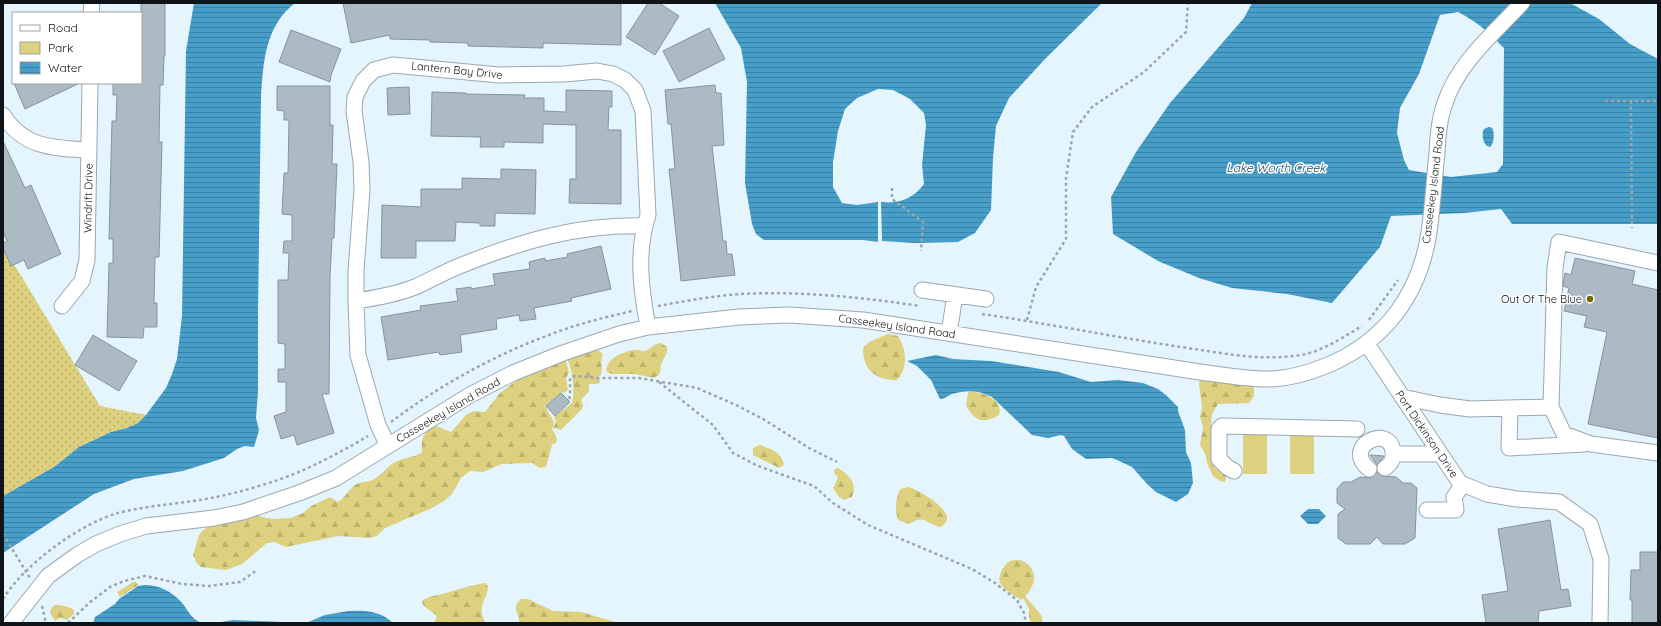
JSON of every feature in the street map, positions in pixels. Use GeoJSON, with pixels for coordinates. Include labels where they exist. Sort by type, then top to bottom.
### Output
{"type":"FeatureCollection","features":[{"type":"Feature","properties":{"kind":"street","name":"Casseekey Island Road"},"geometry":{"type":"LineString","coordinates":[[12,623],[48,576],[77,555],[96,544],[120,534],[146,526],[214,518],[243,512],[299,493],[336,478],[470,395],[513,373],[563,353],[619,334],[648,327],[740,317],[790,315],[863,320],[1200,372],[1256,379],[1274,379],[1293,376],[1318,369],[1346,357],[1367,344],[1393,319],[1409,294],[1423,259],[1429,232],[1439,127],[1444,104],[1450,88],[1464,65],[1522,3]]}},
{"type":"Feature","properties":{"kind":"street","name":"Lantern Bay Drive"},"geometry":{"type":"LineString","coordinates":[[388,446],[380,430],[358,355],[356,271],[362,190],[361,162],[354,111],[355,97],[363,81],[374,70],[393,65],[499,75],[564,74],[597,71],[613,74],[625,80],[635,90],[643,111],[648,215],[645,226],[640,268],[644,308],[648,327]]}},
{"type":"Feature","properties":{"kind":"street","name":"Windrift Drive"},"geometry":{"type":"LineString","coordinates":[[62,306],[82,281],[87,260],[90,84]]}},
{"type":"Feature","properties":{"kind":"street"},"geometry":{"type":"LineString","coordinates":[[3,115],[10,126],[24,138],[42,146],[88,150]]}},
{"type":"Feature","properties":{"kind":"street"},"geometry":{"type":"LineString","coordinates":[[356,301],[376,298],[414,287],[461,265],[547,235],[584,228],[622,225],[645,226]]}},
{"type":"Feature","properties":{"kind":"street"},"geometry":{"type":"LineString","coordinates":[[1591,444],[1564,434],[1551,407],[1555,268],[1558,242],[1658,263]]}},
{"type":"Feature","properties":{"kind":"street"},"geometry":{"type":"LineString","coordinates":[[922,290],[986,299]]}},
{"type":"Feature","properties":{"kind":"street"},"geometry":{"type":"LineString","coordinates":[[949,333],[956,295]]}},
{"type":"Feature","properties":{"kind":"street","name":"Port Dickinson Drive"},"geometry":{"type":"LineString","coordinates":[[1367,344],[1460,483],[1487,494],[1517,499],[1559,502],[1590,524],[1601,559],[1600,623]]}},
{"type":"Feature","properties":{"kind":"street"},"geometry":{"type":"LineString","coordinates":[[1402,397],[1440,406],[1470,408],[1551,407]]}},
{"type":"Feature","properties":{"kind":"street"},"geometry":{"type":"LineString","coordinates":[[1510,408],[1509,448],[1591,444],[1658,453]]}},
{"type":"Feature","properties":{"kind":"street"},"geometry":{"type":"LineString","coordinates":[[1234,471],[1227,468],[1219,459],[1219,429],[1222,426],[1357,429]]}},
{"type":"Feature","properties":{"kind":"street"},"geometry":{"type":"LineString","coordinates":[[1369,469],[1361,457],[1363,446],[1370,440],[1376,438],[1386,441],[1393,449],[1394,454],[1390,464],[1385,468]]}},
{"type":"Feature","properties":{"kind":"street"},"geometry":{"type":"LineString","coordinates":[[1394,454],[1440,454]]}},
{"type":"Feature","properties":{"kind":"street"},"geometry":{"type":"LineString","coordinates":[[1427,510],[1456,510],[1454,497],[1463,484]]}},
{"type":"Feature","properties":{"kind":"path"},"geometry":{"type":"LineString","coordinates":[[1027,320],[1036,287],[1066,239],[1066,178],[1073,132],[1092,107],[1144,72],[1186,32],[1188,3]]}},
{"type":"Feature","properties":{"kind":"path"},"geometry":{"type":"LineString","coordinates":[[1605,101],[1658,101]]}},
{"type":"Feature","properties":{"kind":"path"},"geometry":{"type":"LineString","coordinates":[[1632,101],[1632,228]]}},
{"type":"Feature","properties":{"kind":"path"},"geometry":{"type":"LineString","coordinates":[[892,188],[892,199],[923,222],[921,251]]}},
{"type":"Feature","properties":{"kind":"path"},"geometry":{"type":"LineString","coordinates":[[975,314],[1027,320],[1160,344],[1239,356],[1272,359],[1307,354],[1332,343],[1366,323],[1400,276]]}},
{"type":"Feature","properties":{"kind":"path"},"geometry":{"type":"LineString","coordinates":[[3,599],[8,591],[45,554],[77,532],[117,514],[159,504],[210,498],[253,487],[300,472],[341,452],[380,430],[427,396],[475,368],[520,348],[581,324],[644,308],[739,294],[827,294],[923,306]]}},
{"type":"Feature","properties":{"kind":"path"},"geometry":{"type":"LineString","coordinates":[[569,399],[570,378],[575,376],[598,378],[639,378],[697,388],[763,419],[809,448],[837,462]]}},
{"type":"Feature","properties":{"kind":"path"},"geometry":{"type":"LineString","coordinates":[[659,382],[713,425],[733,453],[758,466],[814,486],[833,502],[868,526],[972,569],[995,583],[1017,600],[1025,615],[1025,623]]}},
{"type":"Feature","properties":{"kind":"path"},"geometry":{"type":"LineString","coordinates":[[3,534],[22,564]]}},
{"type":"Feature","properties":{"kind":"path"},"geometry":{"type":"LineString","coordinates":[[68,623],[104,591],[124,581],[145,576],[182,584],[209,586],[240,582],[257,570]]}},
{"type":"Feature","properties":{"kind":"green space"},"geometry":{"type":"Polygon","coordinates":[[[3,246],[100,406],[146,415],[138,423],[127,428],[111,432],[79,447],[54,467],[3,496],[3,246]]]}},
{"type":"Feature","properties":{"kind":"green space"},"geometry":{"type":"Polygon","coordinates":[[[888,334],[898,336],[905,352],[905,364],[901,375],[897,380],[889,380],[877,376],[868,368],[865,362],[863,348],[869,342],[888,334]]]}},
{"type":"Feature","properties":{"kind":"green space"},"geometry":{"type":"Polygon","coordinates":[[[661,343],[667,347],[667,350],[659,375],[653,378],[635,374],[611,374],[606,371],[607,366],[613,358],[618,355],[633,350],[643,351],[661,343]]]}},
{"type":"Feature","properties":{"kind":"green space"},"geometry":{"type":"Polygon","coordinates":[[[598,350],[603,354],[601,375],[598,376],[600,382],[596,384],[589,384],[589,391],[581,400],[583,405],[582,409],[561,430],[553,428],[556,422],[554,417],[572,403],[573,380],[567,358],[598,350]]]}},
{"type":"Feature","properties":{"kind":"green space"},"geometry":{"type":"Polygon","coordinates":[[[565,359],[569,372],[566,378],[568,390],[564,393],[562,392],[545,406],[554,422],[552,429],[557,441],[552,445],[546,467],[539,468],[533,463],[502,464],[483,472],[470,471],[461,478],[452,494],[444,501],[432,508],[385,528],[377,536],[369,538],[338,536],[286,547],[274,542],[267,543],[242,564],[226,570],[201,567],[196,562],[193,555],[199,535],[203,530],[214,524],[257,516],[273,519],[291,518],[303,513],[311,506],[330,497],[338,502],[357,484],[370,481],[380,475],[395,462],[422,452],[424,436],[434,425],[451,432],[467,414],[474,411],[485,412],[500,393],[520,378],[565,359]]]}},
{"type":"Feature","properties":{"kind":"green space"},"geometry":{"type":"Polygon","coordinates":[[[1201,377],[1254,385],[1254,396],[1249,403],[1218,404],[1212,414],[1211,460],[1214,467],[1226,476],[1225,482],[1220,481],[1213,476],[1207,463],[1206,455],[1200,445],[1203,427],[1200,417],[1202,408],[1199,384],[1201,377]]]}},
{"type":"Feature","properties":{"kind":"green space"},"geometry":{"type":"Polygon","coordinates":[[[971,391],[986,395],[996,401],[1000,409],[999,415],[988,420],[980,420],[972,415],[966,405],[968,393],[971,391]]]}},
{"type":"Feature","properties":{"kind":"green space"},"geometry":{"type":"Polygon","coordinates":[[[1243,423],[1267,423],[1267,474],[1243,474],[1243,423]]]}},
{"type":"Feature","properties":{"kind":"green space"},"geometry":{"type":"Polygon","coordinates":[[[1290,423],[1314,423],[1314,474],[1290,474],[1290,423]]]}},
{"type":"Feature","properties":{"kind":"green space"},"geometry":{"type":"Polygon","coordinates":[[[760,445],[778,454],[784,465],[779,468],[753,455],[753,448],[760,445]]]}},
{"type":"Feature","properties":{"kind":"green space"},"geometry":{"type":"Polygon","coordinates":[[[838,468],[849,477],[854,488],[852,497],[844,500],[839,497],[833,488],[838,478],[834,472],[835,469],[838,468]]]}},
{"type":"Feature","properties":{"kind":"green space"},"geometry":{"type":"Polygon","coordinates":[[[909,487],[922,493],[938,504],[947,516],[946,522],[940,527],[925,520],[914,521],[909,524],[898,520],[896,504],[898,493],[900,489],[909,487]]]}},
{"type":"Feature","properties":{"kind":"green space"},"geometry":{"type":"Polygon","coordinates":[[[1020,560],[1026,563],[1033,571],[1034,581],[1025,596],[1042,616],[1042,623],[1031,623],[1029,618],[1029,609],[1023,598],[1021,600],[1013,595],[1000,583],[999,577],[1005,565],[1010,561],[1020,560]]]}},
{"type":"Feature","properties":{"kind":"green space"},"geometry":{"type":"Polygon","coordinates":[[[135,581],[138,585],[120,597],[117,592],[135,581]]]}},
{"type":"Feature","properties":{"kind":"green space"},"geometry":{"type":"Polygon","coordinates":[[[486,583],[488,591],[482,605],[482,611],[486,623],[434,623],[437,616],[423,605],[422,601],[425,599],[486,583]]]}},
{"type":"Feature","properties":{"kind":"green space"},"geometry":{"type":"Polygon","coordinates":[[[521,599],[528,599],[553,611],[581,612],[619,623],[519,623],[516,605],[521,599]]]}},
{"type":"Feature","properties":{"kind":"green space"},"geometry":{"type":"Polygon","coordinates":[[[55,605],[74,610],[74,614],[67,620],[60,618],[55,621],[50,613],[52,607],[55,605]]]}},
{"type":"Feature","properties":{"kind":"water"},"geometry":{"type":"Polygon","coordinates":[[[194,3],[295,3],[285,12],[277,23],[268,46],[263,72],[261,98],[258,392],[256,418],[259,430],[254,447],[245,446],[237,449],[224,458],[183,471],[134,479],[94,494],[3,553],[3,496],[54,467],[79,447],[111,432],[127,428],[138,423],[146,415],[166,388],[172,374],[177,359],[182,316],[186,51],[194,3]]]}},
{"type":"Feature","properties":{"kind":"water"},"geometry":{"type":"Polygon","coordinates":[[[715,3],[1102,3],[1045,59],[1009,98],[996,126],[991,210],[975,233],[958,242],[914,243],[882,241],[881,202],[900,201],[910,197],[924,184],[922,165],[926,125],[924,113],[910,99],[893,90],[878,89],[857,98],[845,109],[838,131],[833,162],[833,187],[842,203],[857,205],[878,202],[878,242],[863,240],[764,240],[756,234],[752,224],[745,183],[747,82],[741,48],[715,3]]]}},
{"type":"Feature","properties":{"kind":"water","name":"Lake Worth Creek"},"geometry":{"type":"Polygon","coordinates":[[[1252,3],[1570,3],[1599,19],[1630,44],[1658,59],[1658,224],[1512,224],[1501,209],[1464,213],[1391,216],[1380,247],[1332,303],[1287,294],[1232,288],[1199,278],[1158,261],[1113,234],[1111,197],[1136,152],[1170,103],[1244,18],[1252,3]],[[1458,12],[1440,15],[1419,74],[1400,108],[1397,133],[1404,160],[1409,170],[1451,177],[1497,172],[1503,164],[1504,48],[1472,20],[1458,12]]]}},
{"type":"Feature","properties":{"kind":"water"},"geometry":{"type":"Polygon","coordinates":[[[1489,127],[1492,128],[1494,135],[1490,147],[1484,142],[1483,137],[1484,129],[1489,127]]]}},
{"type":"Feature","properties":{"kind":"water"},"geometry":{"type":"Polygon","coordinates":[[[936,355],[953,359],[991,361],[1059,372],[1091,382],[1118,380],[1143,383],[1158,389],[1178,407],[1185,430],[1186,452],[1191,463],[1193,483],[1188,494],[1176,502],[1156,492],[1132,467],[1117,460],[1112,458],[1086,459],[1072,449],[1064,436],[1061,435],[1048,438],[1032,435],[992,397],[987,395],[972,391],[952,394],[940,399],[931,380],[917,366],[907,361],[936,355]]]}},
{"type":"Feature","properties":{"kind":"water"},"geometry":{"type":"Polygon","coordinates":[[[1308,509],[1319,509],[1326,516],[1318,524],[1308,524],[1300,516],[1308,509]]]}},
{"type":"Feature","properties":{"kind":"water"},"geometry":{"type":"Polygon","coordinates":[[[138,586],[155,586],[166,590],[183,604],[193,618],[203,623],[93,623],[95,617],[115,604],[119,599],[138,586]]]}},
{"type":"Feature","properties":{"kind":"water"},"geometry":{"type":"Polygon","coordinates":[[[348,611],[367,611],[383,616],[393,623],[306,623],[325,615],[348,611]]]}},
{"type":"Feature","properties":{"kind":"water"},"geometry":{"type":"Polygon","coordinates":[[[233,620],[306,623],[215,623],[233,620]]]}},
{"type":"Feature","properties":{"kind":"building"},"geometry":{"type":"Polygon","coordinates":[[[141,3],[165,3],[165,56],[163,85],[160,85],[159,142],[162,142],[159,257],[155,257],[154,303],[157,303],[157,327],[144,327],[143,338],[107,337],[109,263],[113,263],[113,239],[109,239],[112,121],[116,121],[117,95],[113,95],[113,84],[142,84],[141,3]]]}},
{"type":"Feature","properties":{"kind":"building"},"geometry":{"type":"Polygon","coordinates":[[[343,3],[621,3],[621,45],[543,43],[543,48],[468,46],[468,43],[390,39],[390,35],[351,43],[343,3]]]}},
{"type":"Feature","properties":{"kind":"building"},"geometry":{"type":"Polygon","coordinates":[[[648,3],[659,3],[679,16],[655,55],[626,37],[648,3]]]}},
{"type":"Feature","properties":{"kind":"building"},"geometry":{"type":"Polygon","coordinates":[[[709,28],[725,59],[679,82],[663,51],[709,28]]]}},
{"type":"Feature","properties":{"kind":"building"},"geometry":{"type":"Polygon","coordinates":[[[291,30],[341,49],[331,75],[330,82],[279,62],[291,30]]]}},
{"type":"Feature","properties":{"kind":"building"},"geometry":{"type":"Polygon","coordinates":[[[14,84],[78,84],[25,109],[14,84]]]}},
{"type":"Feature","properties":{"kind":"building"},"geometry":{"type":"Polygon","coordinates":[[[715,85],[716,93],[721,93],[724,145],[712,146],[723,241],[726,241],[727,254],[732,254],[735,275],[681,281],[669,169],[675,169],[671,124],[668,124],[665,90],[715,85]]]}},
{"type":"Feature","properties":{"kind":"building"},"geometry":{"type":"Polygon","coordinates":[[[277,86],[330,86],[330,125],[333,125],[332,164],[337,164],[334,238],[332,238],[330,277],[329,394],[322,394],[334,433],[297,445],[294,435],[281,439],[274,416],[286,412],[286,382],[278,382],[278,369],[285,369],[285,344],[278,343],[278,280],[288,280],[289,253],[283,253],[284,241],[292,241],[292,215],[282,214],[284,173],[288,173],[289,120],[284,120],[284,111],[277,110],[277,86]]]}},
{"type":"Feature","properties":{"kind":"building"},"geometry":{"type":"Polygon","coordinates":[[[409,87],[410,114],[388,115],[387,88],[409,87]]]}},
{"type":"Feature","properties":{"kind":"building"},"geometry":{"type":"Polygon","coordinates":[[[566,90],[612,91],[612,107],[609,107],[608,130],[621,130],[621,204],[569,203],[570,179],[576,179],[576,125],[543,124],[543,143],[504,142],[504,147],[480,147],[481,137],[431,136],[432,92],[525,95],[524,98],[544,98],[544,111],[566,112],[566,90]]]}},
{"type":"Feature","properties":{"kind":"building"},"geometry":{"type":"Polygon","coordinates":[[[3,141],[25,188],[31,185],[61,254],[28,269],[24,260],[11,266],[3,248],[3,243],[7,241],[3,232],[3,141]]]}},
{"type":"Feature","properties":{"kind":"building"},"geometry":{"type":"Polygon","coordinates":[[[501,169],[536,170],[535,214],[495,213],[495,226],[480,226],[480,223],[456,222],[455,241],[416,241],[416,258],[381,258],[382,205],[421,207],[421,189],[462,189],[462,178],[501,179],[501,169]]]}},
{"type":"Feature","properties":{"kind":"building"},"geometry":{"type":"Polygon","coordinates":[[[601,246],[611,289],[571,298],[572,301],[534,308],[536,319],[520,321],[519,315],[496,319],[497,329],[460,335],[462,352],[440,355],[439,352],[388,360],[381,317],[421,310],[420,306],[458,301],[456,289],[471,287],[471,289],[495,285],[493,274],[530,269],[529,262],[545,258],[545,261],[568,257],[567,254],[601,246]]]}},
{"type":"Feature","properties":{"kind":"building"},"geometry":{"type":"Polygon","coordinates":[[[1575,258],[1635,271],[1632,284],[1658,290],[1658,438],[1588,424],[1607,332],[1584,327],[1587,316],[1564,311],[1569,288],[1563,286],[1565,273],[1571,275],[1575,258]]]}},
{"type":"Feature","properties":{"kind":"building"},"geometry":{"type":"Polygon","coordinates":[[[93,335],[137,361],[119,391],[75,365],[93,335]]]}},
{"type":"Feature","properties":{"kind":"building"},"geometry":{"type":"Polygon","coordinates":[[[561,393],[570,402],[555,416],[546,406],[561,393]]]}},
{"type":"Feature","properties":{"kind":"building"},"geometry":{"type":"Polygon","coordinates":[[[1370,455],[1384,456],[1377,465],[1370,455]]]}},
{"type":"Feature","properties":{"kind":"building"},"geometry":{"type":"Polygon","coordinates":[[[1377,472],[1382,476],[1396,477],[1403,483],[1411,483],[1417,488],[1415,538],[1405,544],[1383,544],[1377,537],[1370,544],[1346,544],[1338,538],[1338,514],[1345,509],[1337,503],[1337,489],[1343,482],[1351,482],[1360,477],[1371,478],[1377,472]]]}},
{"type":"Feature","properties":{"kind":"building"},"geometry":{"type":"Polygon","coordinates":[[[1550,520],[1561,590],[1568,589],[1571,606],[1539,611],[1538,623],[1486,623],[1482,595],[1508,591],[1498,529],[1550,520]]]}},
{"type":"Feature","properties":{"kind":"building"},"geometry":{"type":"Polygon","coordinates":[[[1640,552],[1658,552],[1658,623],[1632,623],[1632,600],[1630,600],[1631,570],[1640,570],[1640,552]]]}},
{"type":"Feature","properties":{"kind":"place","name":"Out Of The Blue"},"geometry":{"type":"Point","coordinates":[1590,299]}}]}
